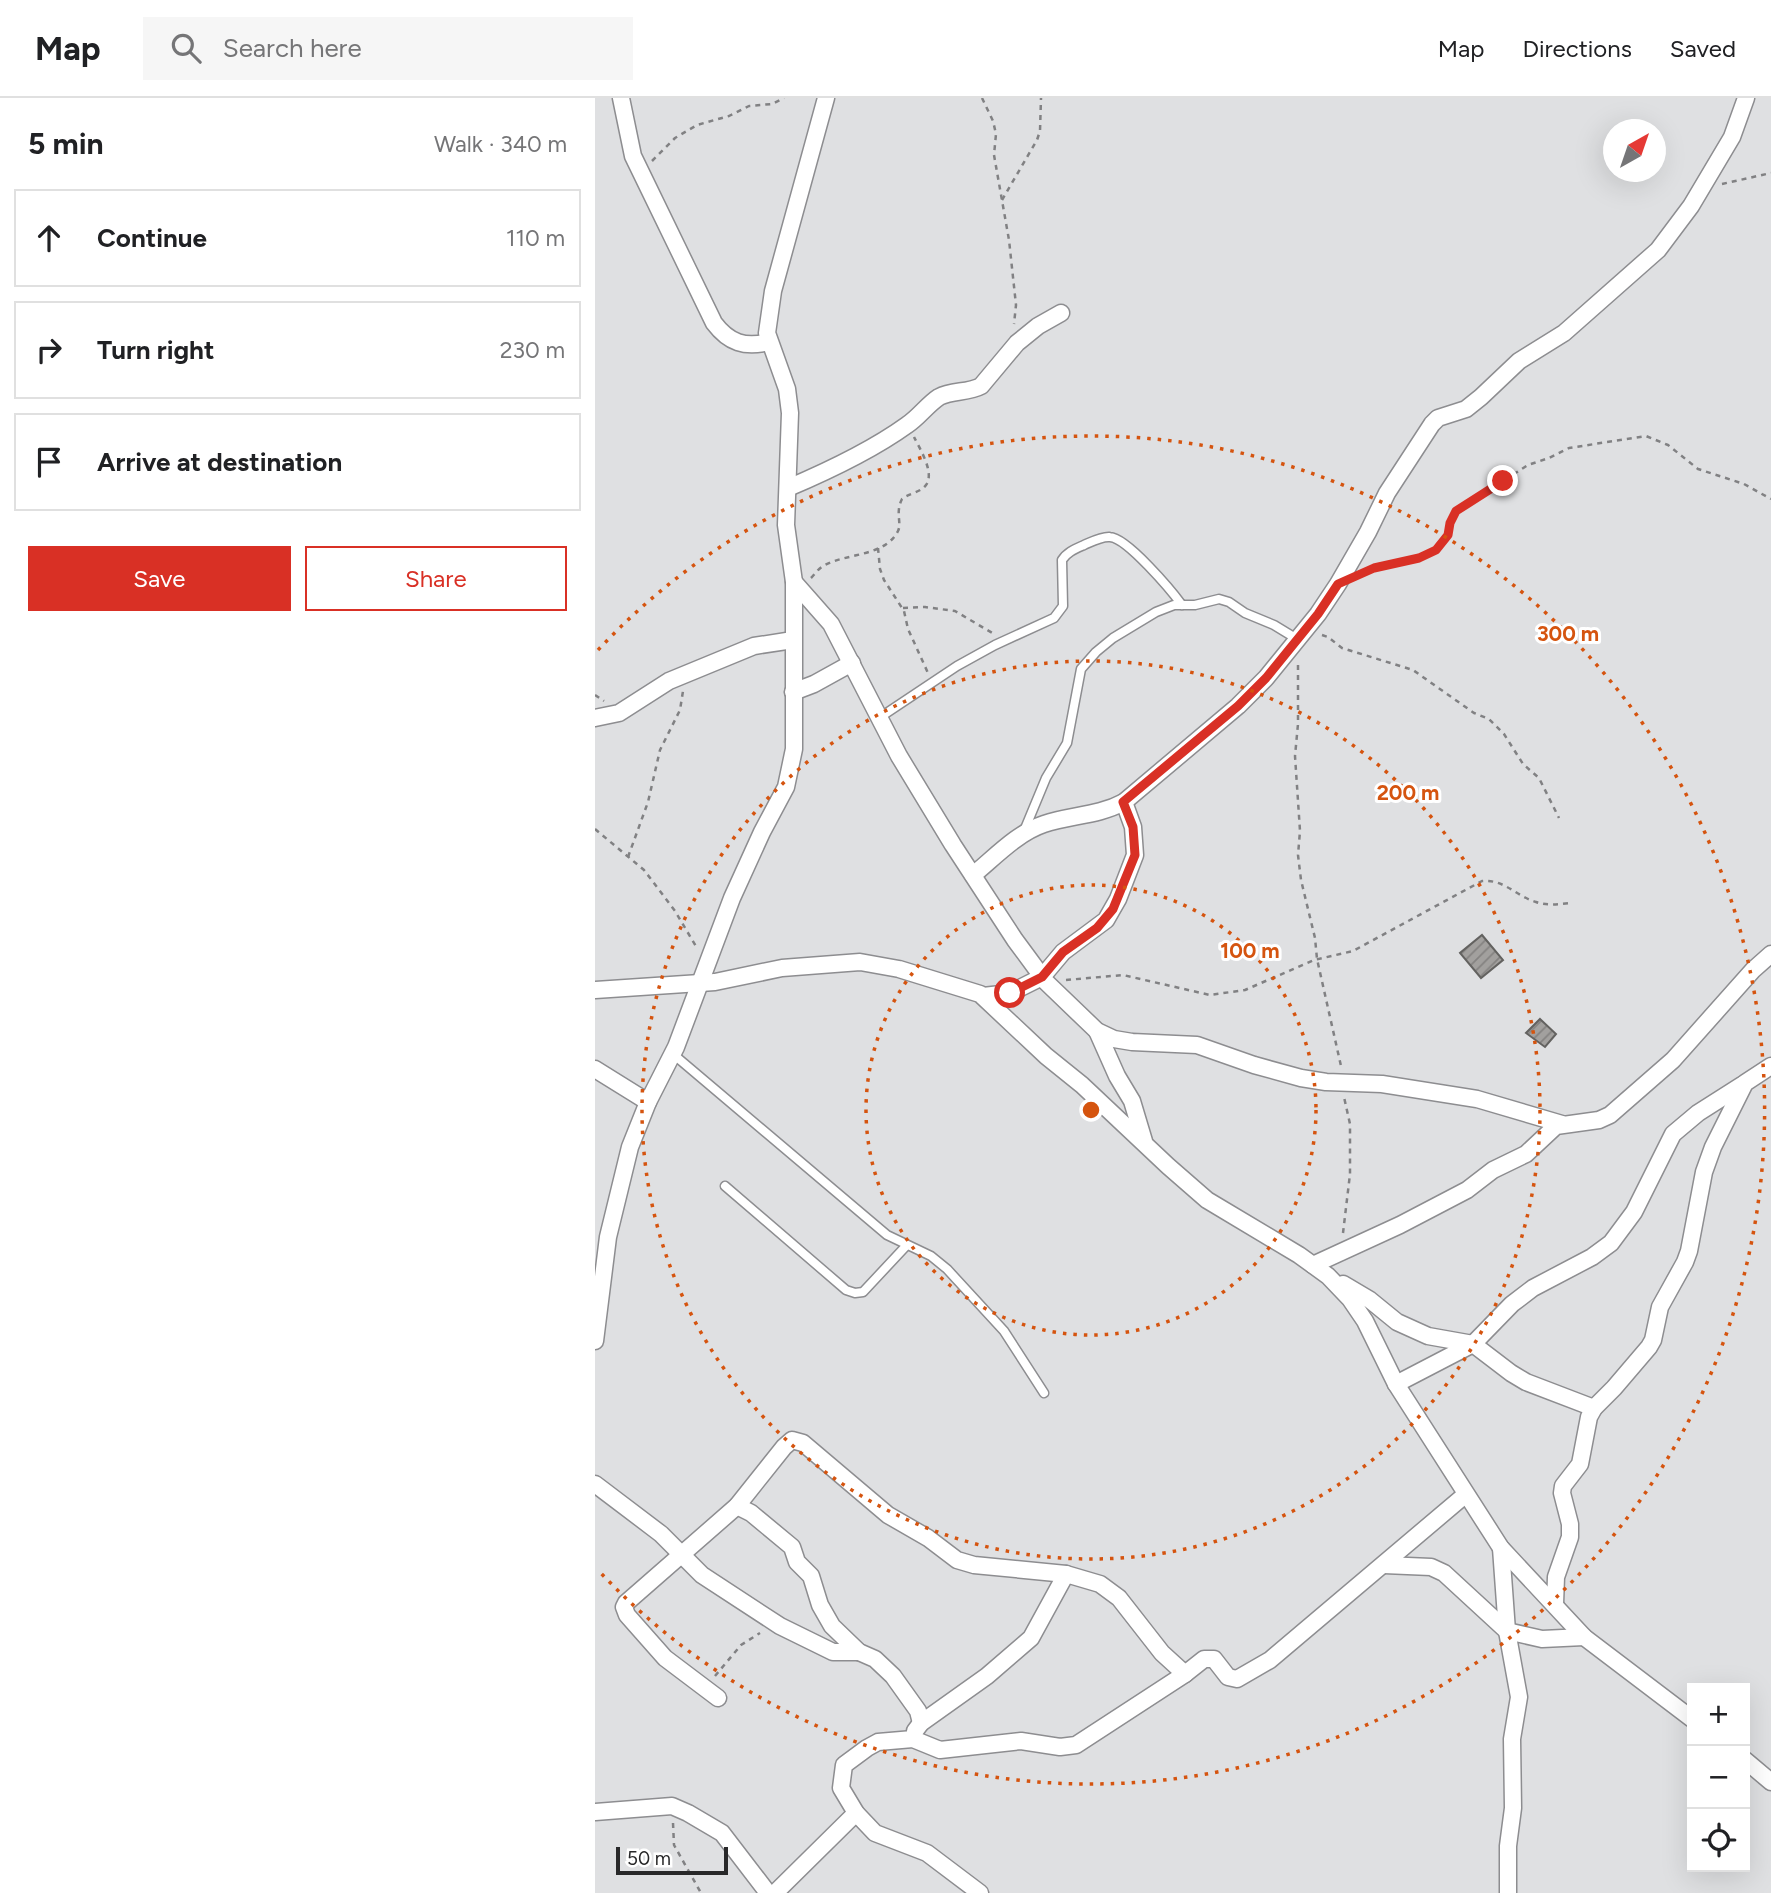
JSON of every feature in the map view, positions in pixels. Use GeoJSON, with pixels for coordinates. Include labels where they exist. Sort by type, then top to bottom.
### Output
{"type":"FeatureCollection","features":[{"type":"Feature","properties":{"kind":"street"},"geometry":{"type":"LineString","coordinates":[[621,98],[629,143],[714,323],[732,340],[747,345],[769,342]]}},
{"type":"Feature","properties":{"kind":"street"},"geometry":{"type":"LineString","coordinates":[[595,1341],[608,1237],[630,1147],[648,1102],[673,1054],[732,898],[789,779],[794,749],[793,640],[798,587],[786,525],[790,413],[787,389],[767,333],[773,291],[826,98]]}},
{"type":"Feature","properties":{"kind":"street"},"geometry":{"type":"LineString","coordinates":[[973,875],[1023,834],[1047,823],[1110,810],[1123,802],[1238,706],[1266,678],[1338,584],[1412,450],[1432,424],[1438,418],[1458,413],[1473,403],[1519,362],[1564,333],[1641,267],[1673,231],[1702,189],[1732,137],[1746,98]]}},
{"type":"Feature","properties":{"kind":"street"},"geometry":{"type":"LineString","coordinates":[[788,488],[819,475],[906,426],[942,395],[981,386],[1011,350],[1038,326],[1061,313]]}},
{"type":"Feature","properties":{"kind":"street"},"geometry":{"type":"LineString","coordinates":[[798,587],[827,618],[899,756],[973,875],[1044,980],[1097,1031],[1114,1039],[1132,1042],[1196,1045],[1283,1073],[1326,1082],[1392,1086],[1477,1099],[1562,1124]]}},
{"type":"Feature","properties":{"kind":"street"},"geometry":{"type":"LineString","coordinates":[[595,718],[619,713],[656,688],[754,646],[793,640]]}},
{"type":"Feature","properties":{"kind":"street"},"geometry":{"type":"LineString","coordinates":[[793,692],[852,663]]}},
{"type":"Feature","properties":{"kind":"street"},"geometry":{"type":"LineString","coordinates":[[983,996],[1010,993],[1044,980],[1063,952],[1106,919],[1118,899],[1135,855],[1133,827],[1123,802]]}},
{"type":"Feature","properties":{"kind":"street"},"geometry":{"type":"LineString","coordinates":[[1313,1265],[1467,1190],[1493,1170],[1527,1154],[1550,1130],[1562,1124],[1599,1120],[1622,1105],[1673,1060],[1753,970],[1771,954]]}},
{"type":"Feature","properties":{"kind":"street"},"geometry":{"type":"LineString","coordinates":[[595,990],[701,983],[782,968],[860,962],[899,969],[974,991],[983,996],[1207,1200],[1370,1300],[1397,1322],[1428,1336],[1473,1344],[1526,1382],[1594,1408]]}},
{"type":"Feature","properties":{"kind":"street"},"geometry":{"type":"LineString","coordinates":[[1097,1031],[1117,1076],[1132,1101],[1144,1142]]}},
{"type":"Feature","properties":{"kind":"street"},"geometry":{"type":"LineString","coordinates":[[1396,1384],[1473,1344],[1512,1304],[1533,1288],[1592,1257],[1611,1242],[1634,1212],[1673,1135],[1697,1113],[1771,1066]]}},
{"type":"Feature","properties":{"kind":"street"},"geometry":{"type":"LineString","coordinates":[[595,1069],[648,1102]]}},
{"type":"Feature","properties":{"kind":"street"},"geometry":{"type":"LineString","coordinates":[[1555,1604],[1556,1577],[1570,1536],[1563,1486],[1580,1464],[1589,1418],[1594,1408],[1643,1355],[1653,1340],[1660,1307],[1689,1251],[1703,1172],[1745,1083]]}},
{"type":"Feature","properties":{"kind":"street"},"geometry":{"type":"LineString","coordinates":[[1328,1276],[1350,1299],[1365,1321],[1396,1384],[1501,1548],[1584,1637],[1687,1715]]}},
{"type":"Feature","properties":{"kind":"street"},"geometry":{"type":"LineString","coordinates":[[718,1698],[665,1658],[627,1615],[624,1607],[681,1553],[737,1506],[792,1440],[803,1443],[888,1515],[929,1538],[957,1560],[1066,1574],[1100,1584],[1119,1598],[1162,1653],[1185,1674]]}},
{"type":"Feature","properties":{"kind":"street"},"geometry":{"type":"LineString","coordinates":[[595,1484],[661,1534],[702,1575],[780,1626],[833,1652],[859,1651]]}},
{"type":"Feature","properties":{"kind":"street"},"geometry":{"type":"LineString","coordinates":[[980,1893],[927,1853],[875,1833],[856,1813],[841,1788],[844,1765],[878,1742],[913,1739],[940,1750],[1021,1741],[1069,1747],[1097,1733],[1114,1718],[1185,1674],[1204,1659],[1214,1659],[1228,1677],[1237,1679],[1271,1660],[1465,1495]]}},
{"type":"Feature","properties":{"kind":"street"},"geometry":{"type":"LineString","coordinates":[[737,1506],[751,1513],[792,1546],[797,1562],[811,1576],[825,1616],[839,1634],[859,1651],[875,1659],[893,1676],[918,1711],[921,1723]]}},
{"type":"Feature","properties":{"kind":"street"},"geometry":{"type":"LineString","coordinates":[[1501,1548],[1507,1630],[1519,1696],[1512,1739],[1513,1808],[1508,1846],[1508,1893]]}},
{"type":"Feature","properties":{"kind":"street"},"geometry":{"type":"LineString","coordinates":[[1384,1565],[1431,1567],[1444,1573],[1507,1630],[1542,1639],[1584,1637]]}},
{"type":"Feature","properties":{"kind":"street"},"geometry":{"type":"LineString","coordinates":[[913,1739],[921,1723],[987,1676],[1031,1638],[1066,1574]]}},
{"type":"Feature","properties":{"kind":"street"},"geometry":{"type":"LineString","coordinates":[[1750,1764],[1771,1782]]}},
{"type":"Feature","properties":{"kind":"street"},"geometry":{"type":"LineString","coordinates":[[595,1812],[672,1806],[722,1833],[768,1893]]}},
{"type":"Feature","properties":{"kind":"street"},"geometry":{"type":"LineString","coordinates":[[775,1893],[856,1813]]}},
{"type":"Feature","properties":{"kind":"lane"},"geometry":{"type":"LineString","coordinates":[[879,718],[957,666],[1054,618],[1063,606],[1063,557],[1083,546],[1108,537],[1118,539],[1159,575],[1182,604]]}},
{"type":"Feature","properties":{"kind":"lane"},"geometry":{"type":"LineString","coordinates":[[1023,834],[1046,778],[1067,743],[1076,688],[1084,665],[1113,638],[1156,612],[1174,605],[1195,605],[1222,599],[1298,639]]}},
{"type":"Feature","properties":{"kind":"lane"},"geometry":{"type":"LineString","coordinates":[[673,1054],[869,1220],[906,1246],[931,1256],[1004,1331],[1044,1393]]}},
{"type":"Feature","properties":{"kind":"lane"},"geometry":{"type":"LineString","coordinates":[[725,1186],[846,1290],[855,1293],[863,1292],[906,1246]]}},
{"type":"Feature","properties":{"kind":"path"},"geometry":{"type":"LineString","coordinates":[[641,172],[675,138],[690,128],[702,122],[729,116],[749,106],[772,104],[784,98]]}},
{"type":"Feature","properties":{"kind":"path"},"geometry":{"type":"LineString","coordinates":[[982,98],[993,121],[996,135],[994,155],[1016,305],[1011,350]]}},
{"type":"Feature","properties":{"kind":"path"},"geometry":{"type":"LineString","coordinates":[[1002,200],[1037,140],[1040,131],[1041,98]]}},
{"type":"Feature","properties":{"kind":"path"},"geometry":{"type":"LineString","coordinates":[[1702,189],[1771,173]]}},
{"type":"Feature","properties":{"kind":"path"},"geometry":{"type":"LineString","coordinates":[[798,587],[823,567],[878,548],[897,533],[898,507],[902,499],[926,486],[928,481],[924,458],[906,426]]}},
{"type":"Feature","properties":{"kind":"path"},"geometry":{"type":"LineString","coordinates":[[1338,584],[1374,568],[1430,553],[1445,539],[1456,511],[1528,465],[1574,446],[1646,436],[1668,445],[1698,469],[1744,484],[1771,499]]}},
{"type":"Feature","properties":{"kind":"path"},"geometry":{"type":"LineString","coordinates":[[878,548],[884,580],[902,608],[908,629],[932,682]]}},
{"type":"Feature","properties":{"kind":"path"},"geometry":{"type":"LineString","coordinates":[[902,608],[925,607],[955,611],[993,633],[1011,637]]}},
{"type":"Feature","properties":{"kind":"path"},"geometry":{"type":"LineString","coordinates":[[1339,1253],[1350,1174],[1350,1124],[1338,1048],[1297,855],[1300,807],[1295,756],[1298,639],[1328,637],[1342,648],[1413,670],[1474,713],[1489,719],[1504,734],[1523,764],[1539,778],[1559,818]]}},
{"type":"Feature","properties":{"kind":"path"},"geometry":{"type":"LineString","coordinates":[[628,857],[648,802],[660,750],[680,710],[682,695],[692,672]]}},
{"type":"Feature","properties":{"kind":"path"},"geometry":{"type":"LineString","coordinates":[[595,829],[644,870],[675,911],[707,966]]}},
{"type":"Feature","properties":{"kind":"path"},"geometry":{"type":"LineString","coordinates":[[1044,980],[1123,975],[1210,995],[1245,990],[1317,959],[1353,951],[1482,881],[1501,883],[1538,903],[1571,903]]}},
{"type":"Feature","properties":{"kind":"path"},"geometry":{"type":"LineString","coordinates":[[703,1689],[741,1645],[761,1632],[780,1626]]}},
{"type":"Feature","properties":{"kind":"path"},"geometry":{"type":"LineString","coordinates":[[672,1806],[674,1845],[701,1893]]}},
{"type":"Feature","properties":{"kind":"building"},"geometry":{"type":"Polygon","coordinates":[[[1482,935],[1503,960],[1481,978],[1460,953],[1482,935]]]}},
{"type":"Feature","properties":{"kind":"building"},"geometry":{"type":"Polygon","coordinates":[[[1540,1019],[1556,1034],[1545,1047],[1526,1033],[1540,1019]]]}},
{"type":"Feature","properties":{"kind":"route"},"geometry":{"type":"LineString","coordinates":[[1010,993],[1042,977],[1063,952],[1097,928],[1113,909],[1135,855],[1133,827],[1123,802],[1238,706],[1266,678],[1318,614],[1338,584],[1374,568],[1419,558],[1436,550],[1448,535],[1456,511],[1503,481]]}}]}
